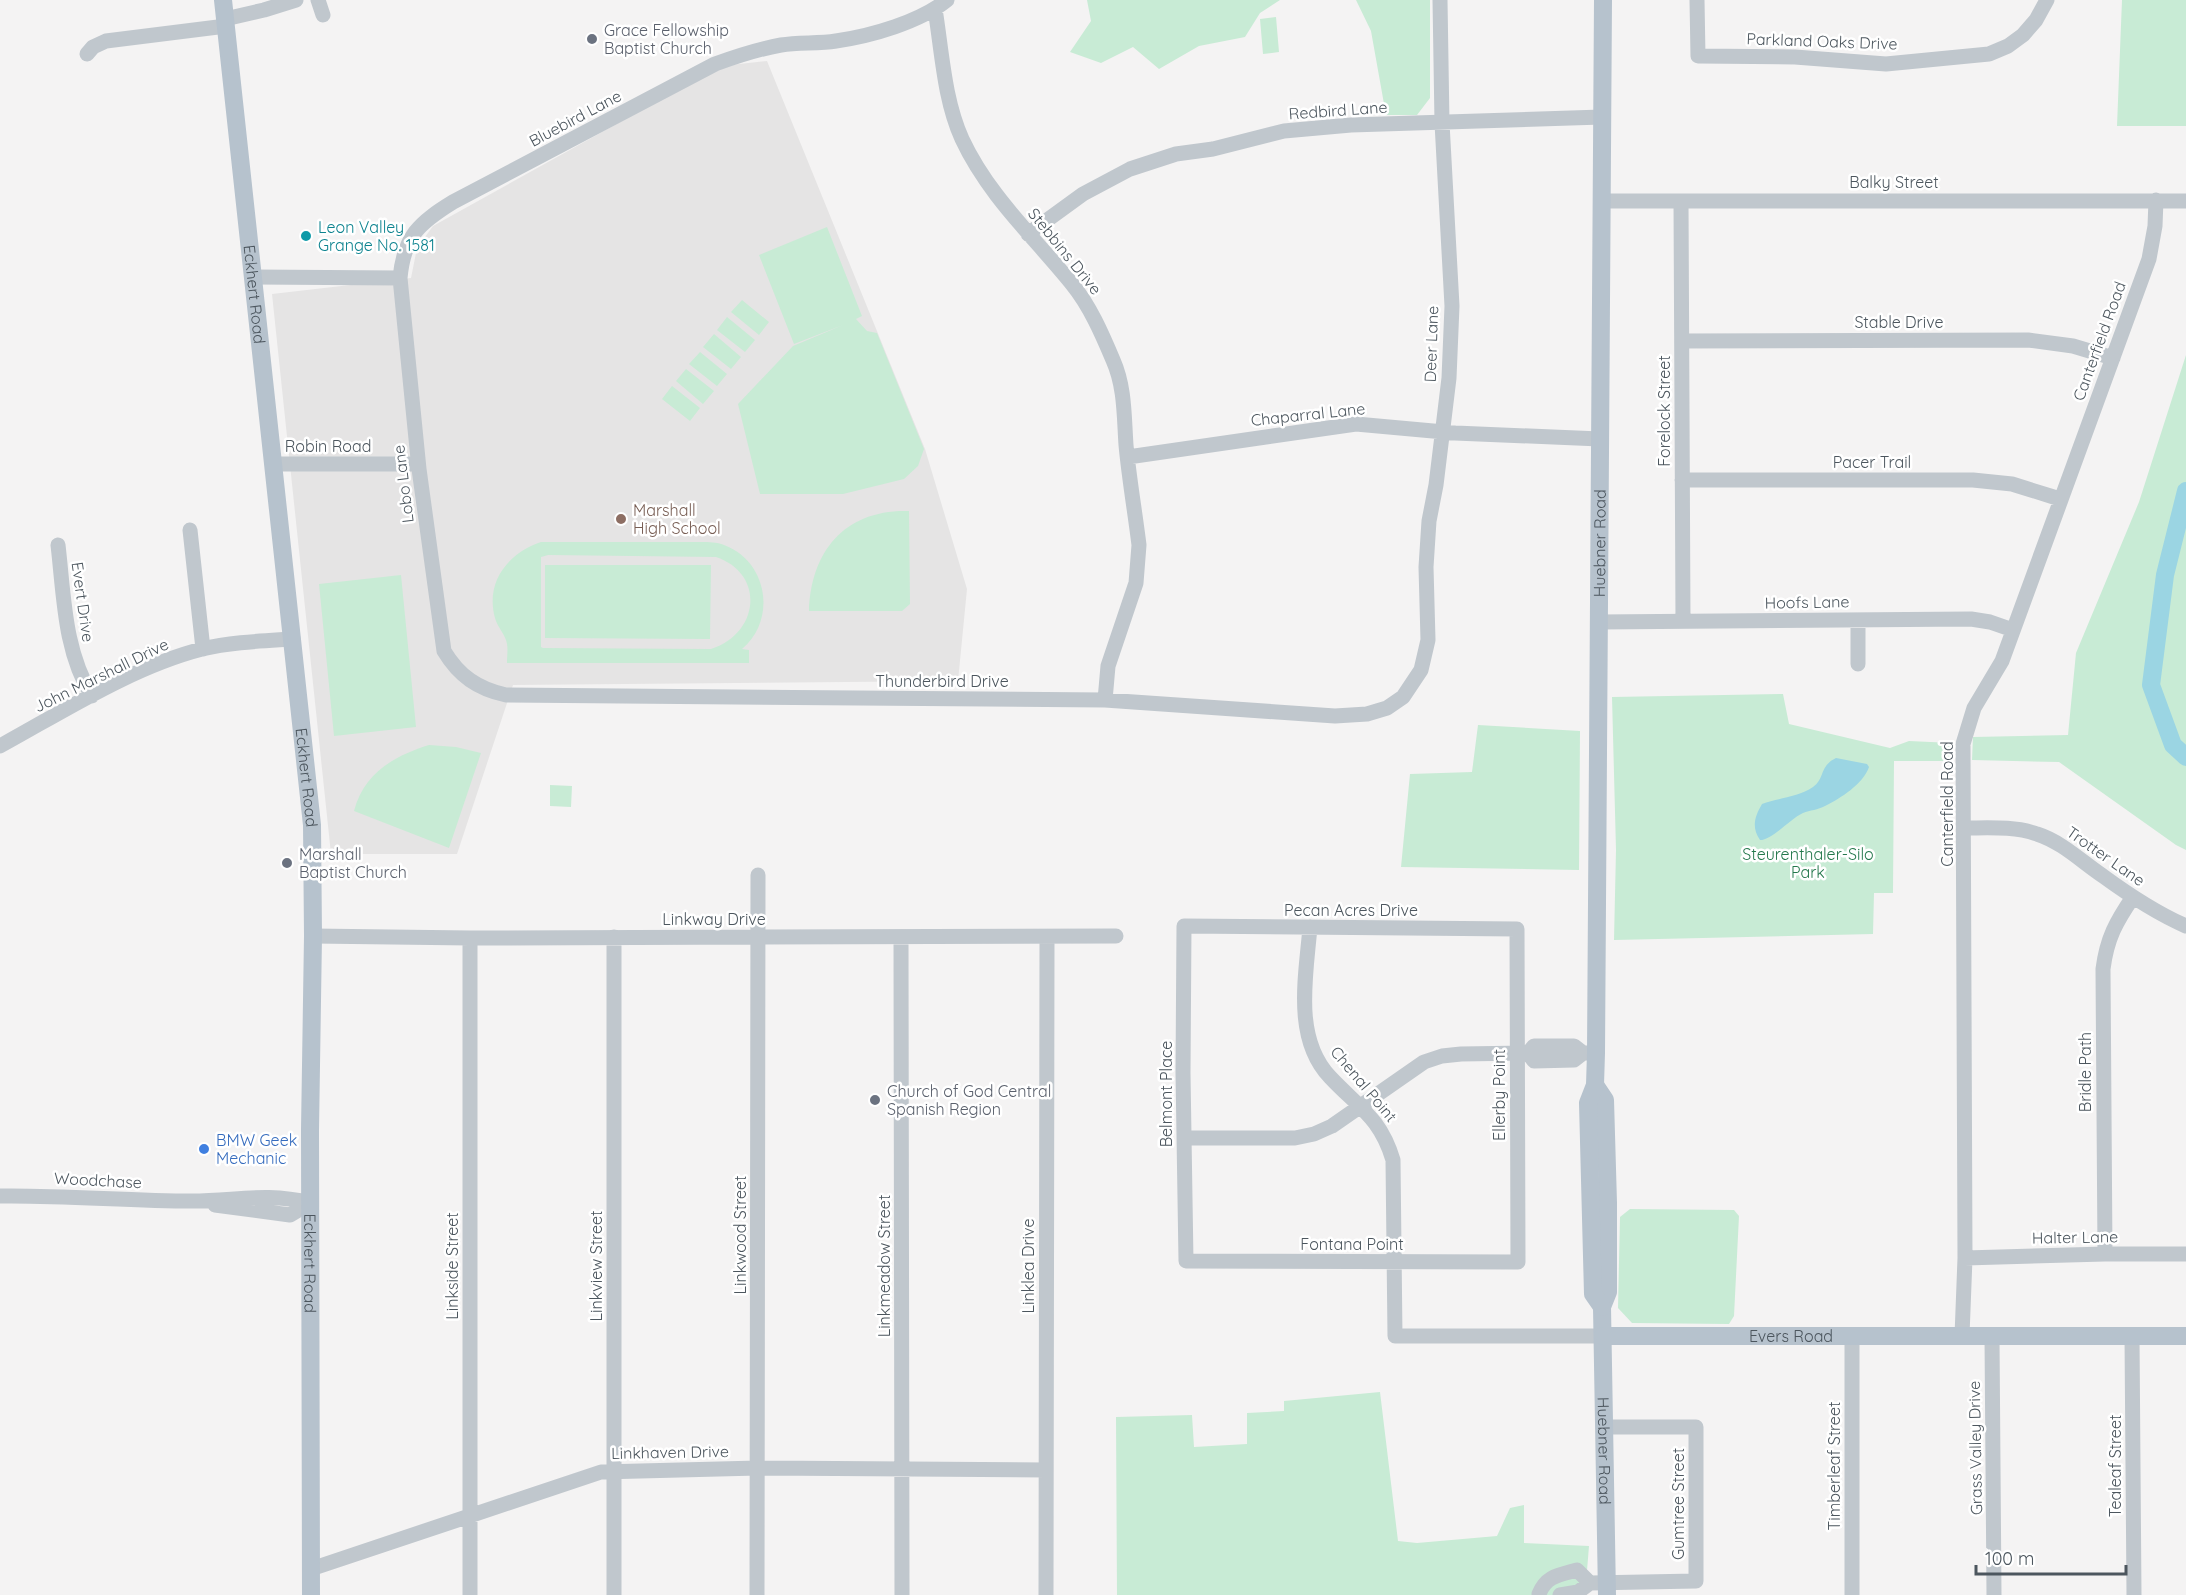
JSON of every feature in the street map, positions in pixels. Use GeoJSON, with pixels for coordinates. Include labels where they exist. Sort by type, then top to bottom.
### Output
{"type":"FeatureCollection","features":[{"type":"Feature","properties":{"kind":"main road","name":"Eckhert Road"},"geometry":{"type":"LineString","coordinates":[[223,0],[312,825],[311,1595]]}},
{"type":"Feature","properties":{"kind":"main road","name":"Huebner Road"},"geometry":{"type":"LineString","coordinates":[[1601,1587],[1602,1307],[1608,1292],[1608,1203],[1605,1101],[1595,1085],[1590,1053],[1599,622],[1603,0]]}},
{"type":"Feature","properties":{"kind":"main road","name":"Evers Road"},"geometry":{"type":"LineString","coordinates":[[1603,1336],[2186,1336]]}},
{"type":"Feature","properties":{"kind":"street"},"geometry":{"type":"LineString","coordinates":[[87,54],[93,47],[106,41],[226,22],[296,0]]}},
{"type":"Feature","properties":{"kind":"street","name":"Deer Lane"},"geometry":{"type":"LineString","coordinates":[[1412,686],[1421,670],[1428,640],[1426,567],[1429,521],[1443,432],[1451,350],[1452,306],[1442,123],[1440,0]]}},
{"type":"Feature","properties":{"kind":"street","name":"Parkland Oaks Drive"},"geometry":{"type":"LineString","coordinates":[[1697,0],[1698,56],[1795,57],[1886,64],[1976,56],[1999,50],[2016,41],[2030,28],[2042,12],[2047,0]]}},
{"type":"Feature","properties":{"kind":"street","name":"Stebbins Drive"},"geometry":{"type":"LineString","coordinates":[[941,5],[949,94],[962,138],[985,178],[1028,234],[1085,301],[1112,358],[1124,399],[1128,458],[1139,545],[1139,570],[1114,643],[1108,666],[1105,700]]}},
{"type":"Feature","properties":{"kind":"street","name":"Bluebird Lane"},"geometry":{"type":"LineString","coordinates":[[400,278],[402,259],[409,239],[429,217],[453,202],[715,64],[749,51],[802,42],[835,41],[873,33],[941,5]]}},
{"type":"Feature","properties":{"kind":"street","name":"Redbird Lane"},"geometry":{"type":"LineString","coordinates":[[1028,234],[1083,194],[1130,169],[1176,154],[1213,149],[1284,131],[1316,127],[1602,117]]}},
{"type":"Feature","properties":{"kind":"street","name":"Canterfield Road"},"geometry":{"type":"LineString","coordinates":[[1962,1336],[1965,1258],[1962,756],[1966,731],[1974,708],[2002,661],[2149,259],[2154,234],[2156,200]]}},
{"type":"Feature","properties":{"kind":"street","name":"Balky Street"},"geometry":{"type":"LineString","coordinates":[[1602,201],[2186,201]]}},
{"type":"Feature","properties":{"kind":"street","name":"Forelock Street"},"geometry":{"type":"LineString","coordinates":[[1681,201],[1683,621]]}},
{"type":"Feature","properties":{"kind":"street"},"geometry":{"type":"LineString","coordinates":[[252,277],[400,278]]}},
{"type":"Feature","properties":{"kind":"street","name":"Lobo Lane"},"geometry":{"type":"LineString","coordinates":[[400,278],[418,464],[444,651],[453,666],[466,678]]}},
{"type":"Feature","properties":{"kind":"street","name":"Stable Drive"},"geometry":{"type":"LineString","coordinates":[[1682,341],[2028,340],[2073,346],[2113,358]]}},
{"type":"Feature","properties":{"kind":"street","name":"Chaparral Lane"},"geometry":{"type":"LineString","coordinates":[[1128,458],[1356,424],[1443,432],[1600,439]]}},
{"type":"Feature","properties":{"kind":"street","name":"Robin Road"},"geometry":{"type":"LineString","coordinates":[[273,464],[418,464]]}},
{"type":"Feature","properties":{"kind":"street","name":"Pacer Trail"},"geometry":{"type":"LineString","coordinates":[[1682,480],[1973,480],[2012,484],[2060,499]]}},
{"type":"Feature","properties":{"kind":"street"},"geometry":{"type":"LineString","coordinates":[[190,530],[203,649]]}},
{"type":"Feature","properties":{"kind":"street","name":"Evert Drive"},"geometry":{"type":"LineString","coordinates":[[58,545],[72,652],[79,672],[92,696]]}},
{"type":"Feature","properties":{"kind":"street","name":"Hoofs Lane"},"geometry":{"type":"LineString","coordinates":[[1599,622],[1971,619],[1990,622],[2013,630]]}},
{"type":"Feature","properties":{"kind":"street"},"geometry":{"type":"LineString","coordinates":[[1858,620],[1858,664]]}},
{"type":"Feature","properties":{"kind":"street","name":"John Marshall Drive"},"geometry":{"type":"LineString","coordinates":[[0,746],[156,664],[203,649],[293,639]]}},
{"type":"Feature","properties":{"kind":"street","name":"Thunderbird Drive"},"geometry":{"type":"LineString","coordinates":[[466,678],[482,688],[506,695],[1105,700],[1332,716],[1367,714],[1387,708],[1403,698],[1412,686]]}},
{"type":"Feature","properties":{"kind":"street","name":"Trotter Lane"},"geometry":{"type":"LineString","coordinates":[[1964,828],[2004,827],[2037,834],[2055,842],[2133,897],[2186,926]]}},
{"type":"Feature","properties":{"kind":"street","name":"Linkwood Street"},"geometry":{"type":"LineString","coordinates":[[757,1595],[758,875]]}},
{"type":"Feature","properties":{"kind":"street","name":"Bridle Path"},"geometry":{"type":"LineString","coordinates":[[2104,1254],[2103,969],[2106,947],[2113,929],[2133,897]]}},
{"type":"Feature","properties":{"kind":"street","name":"Pecan Acres Drive"},"geometry":{"type":"LineString","coordinates":[[1184,926],[1517,929]]}},
{"type":"Feature","properties":{"kind":"street","name":"Belmont Place"},"geometry":{"type":"LineString","coordinates":[[1184,926],[1186,1261]]}},
{"type":"Feature","properties":{"kind":"street","name":"Chenal Point"},"geometry":{"type":"LineString","coordinates":[[1310,927],[1305,981],[1306,1022],[1311,1044],[1324,1070],[1372,1117],[1383,1133],[1393,1160],[1395,1336]]}},
{"type":"Feature","properties":{"kind":"street","name":"Ellerby Point"},"geometry":{"type":"LineString","coordinates":[[1517,929],[1522,1053],[1518,1262]]}},
{"type":"Feature","properties":{"kind":"street","name":"Linkway Drive"},"geometry":{"type":"LineString","coordinates":[[313,936],[470,938],[1116,936]]}},
{"type":"Feature","properties":{"kind":"street","name":"Linkview Street"},"geometry":{"type":"LineString","coordinates":[[614,937],[614,1595]]}},
{"type":"Feature","properties":{"kind":"street","name":"Linkmeadow Street"},"geometry":{"type":"LineString","coordinates":[[901,937],[902,1595]]}},
{"type":"Feature","properties":{"kind":"street","name":"Linklea Drive"},"geometry":{"type":"LineString","coordinates":[[1046,1595],[1047,937]]}},
{"type":"Feature","properties":{"kind":"street","name":"Linkside Street"},"geometry":{"type":"LineString","coordinates":[[470,938],[470,1595]]}},
{"type":"Feature","properties":{"kind":"street"},"geometry":{"type":"LineString","coordinates":[[1184,1138],[1296,1137],[1323,1130],[1416,1066],[1433,1059],[1461,1053],[1522,1053],[1534,1046],[1574,1046],[1590,1053]]}},
{"type":"Feature","properties":{"kind":"street","name":"Woodchase"},"geometry":{"type":"LineString","coordinates":[[0,1196],[60,1195],[112,1200],[195,1201],[230,1208],[290,1215],[310,1203]]}},
{"type":"Feature","properties":{"kind":"street","name":"Halter Lane"},"geometry":{"type":"LineString","coordinates":[[1965,1258],[2186,1254]]}},
{"type":"Feature","properties":{"kind":"street","name":"Fontana Point"},"geometry":{"type":"LineString","coordinates":[[1186,1261],[1518,1262]]}},
{"type":"Feature","properties":{"kind":"street","name":"Evers Road"},"geometry":{"type":"LineString","coordinates":[[1395,1336],[1603,1336]]}},
{"type":"Feature","properties":{"kind":"street","name":"Tealeaf Street"},"geometry":{"type":"LineString","coordinates":[[2132,1336],[2134,1595]]}},
{"type":"Feature","properties":{"kind":"street","name":"Timberleaf Street"},"geometry":{"type":"LineString","coordinates":[[1852,1337],[1852,1595]]}},
{"type":"Feature","properties":{"kind":"street","name":"Grass Valley Drive"},"geometry":{"type":"LineString","coordinates":[[1992,1337],[1994,1595]]}},
{"type":"Feature","properties":{"kind":"street","name":"Gumtree Street"},"geometry":{"type":"LineString","coordinates":[[1601,1587],[1696,1581],[1696,1427],[1603,1427]]}},
{"type":"Feature","properties":{"kind":"street","name":"Linkhaven Drive"},"geometry":{"type":"LineString","coordinates":[[311,1569],[601,1472],[758,1468],[1046,1470]]}},
{"type":"Feature","properties":{"kind":"street"},"geometry":{"type":"LineString","coordinates":[[1552,1595],[1538,1595],[1544,1583],[1559,1575],[1577,1570],[1601,1587]]}},
{"type":"Feature","properties":{"kind":"street"},"geometry":{"type":"LineString","coordinates":[[1560,1595],[1601,1587]]}},
{"type":"Feature","properties":{"kind":"shaded area","name":"Marshall High School"},"geometry":{"type":"Polygon","coordinates":[[[767,61],[925,449],[967,589],[958,681],[513,685],[457,854],[331,854],[272,294],[411,278],[417,248],[433,226],[721,66],[767,61]]]}},
{"type":"Feature","properties":{"kind":"green space"},"geometry":{"type":"Polygon","coordinates":[[[1087,0],[1280,0],[1260,13],[1245,37],[1199,46],[1159,69],[1133,47],[1101,63],[1070,52],[1091,21],[1087,0]]]}},
{"type":"Feature","properties":{"kind":"green space"},"geometry":{"type":"Polygon","coordinates":[[[1356,0],[1430,0],[1430,98],[1417,115],[1386,115],[1371,31],[1356,0]]]}},
{"type":"Feature","properties":{"kind":"green space"},"geometry":{"type":"Polygon","coordinates":[[[2122,0],[2186,0],[2186,126],[2117,126],[2122,0]]]}},
{"type":"Feature","properties":{"kind":"green space"},"geometry":{"type":"Polygon","coordinates":[[[1276,17],[1279,52],[1263,54],[1260,19],[1276,17]]]}},
{"type":"Feature","properties":{"kind":"green space"},"geometry":{"type":"Polygon","coordinates":[[[827,227],[862,316],[856,319],[867,331],[877,333],[924,449],[918,466],[904,479],[843,494],[760,494],[738,404],[793,346],[843,325],[794,344],[759,255],[827,227]]]}},
{"type":"Feature","properties":{"kind":"green space"},"geometry":{"type":"Polygon","coordinates":[[[742,300],[769,322],[759,335],[731,312],[742,300]]]}},
{"type":"Feature","properties":{"kind":"green space"},"geometry":{"type":"Polygon","coordinates":[[[727,317],[755,340],[745,352],[717,330],[727,317]]]}},
{"type":"Feature","properties":{"kind":"green space"},"geometry":{"type":"Polygon","coordinates":[[[714,334],[741,357],[731,369],[703,347],[714,334]]]}},
{"type":"Feature","properties":{"kind":"green space"},"geometry":{"type":"Polygon","coordinates":[[[700,352],[727,374],[717,386],[689,364],[700,352]]]}},
{"type":"Feature","properties":{"kind":"green space"},"geometry":{"type":"Polygon","coordinates":[[[2186,355],[2186,850],[2059,762],[1972,760],[1973,737],[2068,735],[2076,653],[2139,502],[2186,355]]]}},
{"type":"Feature","properties":{"kind":"green space"},"geometry":{"type":"Polygon","coordinates":[[[686,369],[714,391],[703,404],[676,381],[686,369]]]}},
{"type":"Feature","properties":{"kind":"green space"},"geometry":{"type":"Polygon","coordinates":[[[672,386],[700,408],[690,421],[662,399],[672,386]]]}},
{"type":"Feature","properties":{"kind":"green space"},"geometry":{"type":"Polygon","coordinates":[[[909,511],[910,604],[902,611],[809,611],[811,589],[817,569],[825,552],[836,537],[867,517],[887,512],[909,511]]]}},
{"type":"Feature","properties":{"kind":"green space"},"geometry":{"type":"Polygon","coordinates":[[[541,542],[707,542],[724,545],[739,553],[750,564],[763,592],[760,623],[753,637],[742,649],[749,650],[749,663],[507,663],[507,644],[495,618],[493,592],[496,581],[509,561],[529,547],[541,542]],[[548,555],[541,557],[541,647],[711,649],[727,641],[739,631],[747,618],[750,604],[749,590],[743,576],[732,565],[716,557],[548,555]]]}},
{"type":"Feature","properties":{"kind":"green space"},"geometry":{"type":"Polygon","coordinates":[[[545,565],[711,565],[710,639],[545,638],[545,565]]]}},
{"type":"Feature","properties":{"kind":"green space"},"geometry":{"type":"Polygon","coordinates":[[[401,575],[416,727],[334,736],[319,584],[401,575]]]}},
{"type":"Feature","properties":{"kind":"green space","name":"Steurenthaler-Silo Park"},"geometry":{"type":"Polygon","coordinates":[[[1783,694],[1789,724],[1890,748],[1909,741],[1952,743],[1951,761],[1894,761],[1893,893],[1874,893],[1873,934],[1614,940],[1616,850],[1612,697],[1783,694]]]}},
{"type":"Feature","properties":{"kind":"green space"},"geometry":{"type":"Polygon","coordinates":[[[1478,725],[1580,731],[1579,870],[1401,867],[1410,774],[1472,772],[1478,725]]]}},
{"type":"Feature","properties":{"kind":"green space"},"geometry":{"type":"Polygon","coordinates":[[[429,745],[456,747],[481,753],[449,848],[354,811],[365,786],[382,768],[416,749],[429,745]]]}},
{"type":"Feature","properties":{"kind":"green space"},"geometry":{"type":"Polygon","coordinates":[[[550,785],[572,786],[571,807],[550,806],[550,785]]]}},
{"type":"Feature","properties":{"kind":"green space"},"geometry":{"type":"Polygon","coordinates":[[[1630,1209],[1734,1210],[1739,1216],[1734,1316],[1729,1324],[1632,1323],[1618,1308],[1620,1217],[1630,1209]]]}},
{"type":"Feature","properties":{"kind":"green space"},"geometry":{"type":"Polygon","coordinates":[[[1380,1392],[1398,1541],[1417,1543],[1497,1536],[1510,1508],[1524,1505],[1524,1543],[1589,1546],[1585,1595],[1117,1595],[1116,1417],[1192,1415],[1194,1447],[1247,1444],[1247,1413],[1284,1411],[1284,1401],[1380,1392]]]}},
{"type":"Feature","properties":{"kind":"water"},"geometry":{"type":"Polygon","coordinates":[[[1836,758],[1867,764],[1869,767],[1857,785],[1844,795],[1822,807],[1803,813],[1770,837],[1760,840],[1755,822],[1762,804],[1813,787],[1827,765],[1836,758]]]}},
{"type":"Feature","properties":{"kind":"waterway"},"geometry":{"type":"LineString","coordinates":[[2186,491],[2165,575],[2151,685],[2173,745],[2186,757]]}},
{"type":"Feature","properties":{"kind":"place","name":"Grace Fellowship Baptist Church"},"geometry":{"type":"Point","coordinates":[592,39]}},
{"type":"Feature","properties":{"kind":"place","name":"Leon Valley Grange No. 1581"},"geometry":{"type":"Point","coordinates":[306,236]}},
{"type":"Feature","properties":{"kind":"place","name":"Marshall High School"},"geometry":{"type":"Point","coordinates":[621,519]}},
{"type":"Feature","properties":{"kind":"place","name":"Marshall Baptist Church"},"geometry":{"type":"Point","coordinates":[287,863]}},
{"type":"Feature","properties":{"kind":"place","name":"Church of God Central Spanish Region"},"geometry":{"type":"Point","coordinates":[875,1100]}},
{"type":"Feature","properties":{"kind":"place","name":"BMW Geek Mechanic"},"geometry":{"type":"Point","coordinates":[204,1149]}}]}
